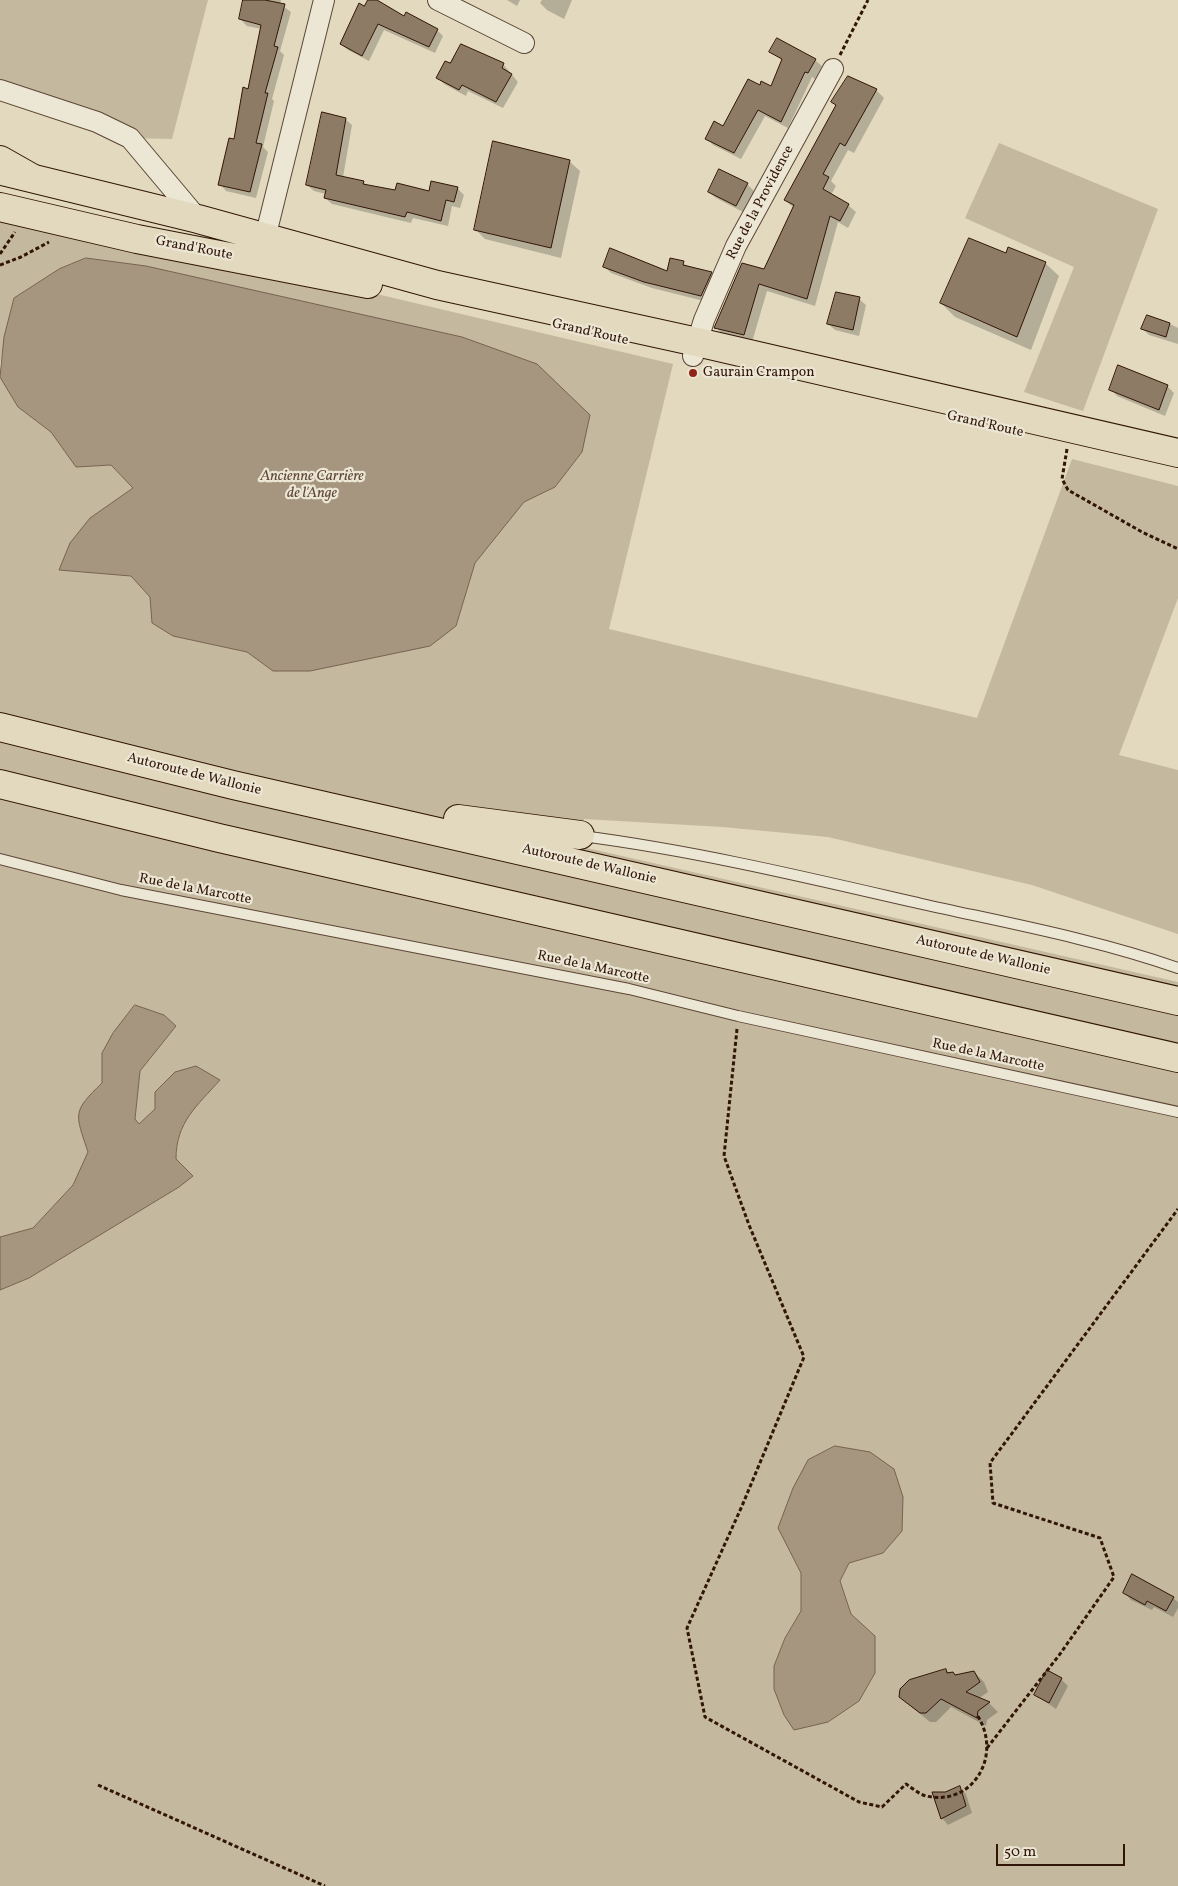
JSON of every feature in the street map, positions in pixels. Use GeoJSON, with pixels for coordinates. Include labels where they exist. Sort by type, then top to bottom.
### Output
{"type":"FeatureCollection","features":[{"type":"Feature","properties":{"kind":"main road"},"geometry":{"type":"LineString","coordinates":[[0,160],[30,177]]}},
{"type":"Feature","properties":{"kind":"main road","name":"Grand'Route"},"geometry":{"type":"LineString","coordinates":[[0,170],[198,218],[262,249],[369,284],[695,349],[1178,453]]}},
{"type":"Feature","properties":{"kind":"main road","name":"Grand'Route"},"geometry":{"type":"LineString","coordinates":[[10,219],[137,239],[262,249]]}},
{"type":"Feature","properties":{"kind":"main road","name":"Grand'Route"},"geometry":{"type":"LineString","coordinates":[[695,349],[1068,444],[1178,470]]}},
{"type":"Feature","properties":{"kind":"main road","name":"Autoroute de Wallonie"},"geometry":{"type":"LineString","coordinates":[[0,727],[233,785],[1178,1001]]}},
{"type":"Feature","properties":{"kind":"main road"},"geometry":{"type":"LineString","coordinates":[[0,784],[229,840],[1178,1058]]}},
{"type":"Feature","properties":{"kind":"main road"},"geometry":{"type":"LineString","coordinates":[[349,810],[434,816],[580,835]]}},
{"type":"Feature","properties":{"kind":"street"},"geometry":{"type":"LineString","coordinates":[[262,249],[324,0]]}},
{"type":"Feature","properties":{"kind":"street"},"geometry":{"type":"LineString","coordinates":[[438,0],[524,43]]}},
{"type":"Feature","properties":{"kind":"street","name":"Rue de la Providence"},"geometry":{"type":"LineString","coordinates":[[695,349],[736,246],[833,69]]}},
{"type":"Feature","properties":{"kind":"street"},"geometry":{"type":"LineString","coordinates":[[0,90],[97,122],[130,138],[198,218]]}},
{"type":"Feature","properties":{"kind":"lane"},"geometry":{"type":"LineString","coordinates":[[580,835],[704,854],[1069,938],[1148,958],[1178,968]]}},
{"type":"Feature","properties":{"kind":"lane","name":"Rue de la Marcotte"},"geometry":{"type":"LineString","coordinates":[[0,859],[121,890],[629,989],[738,1016],[1178,1112]]}},
{"type":"Feature","properties":{"kind":"path"},"geometry":{"type":"LineString","coordinates":[[833,69],[868,0]]}},
{"type":"Feature","properties":{"kind":"path"},"geometry":{"type":"LineString","coordinates":[[0,254],[14,232],[10,219]]}},
{"type":"Feature","properties":{"kind":"path"},"geometry":{"type":"LineString","coordinates":[[0,265],[21,257],[55,239]]}},
{"type":"Feature","properties":{"kind":"path"},"geometry":{"type":"LineString","coordinates":[[37,240],[37,247]]}},
{"type":"Feature","properties":{"kind":"path"},"geometry":{"type":"LineString","coordinates":[[1068,444],[1062,479],[1068,490],[1142,532],[1178,549]]}},
{"type":"Feature","properties":{"kind":"path"},"geometry":{"type":"LineString","coordinates":[[738,1016],[724,1156],[749,1225],[804,1357],[742,1506],[686,1628],[705,1717],[860,1802],[882,1808],[906,1784],[925,1796],[947,1797],[973,1785],[983,1770],[987,1748],[984,1725],[977,1715]]}},
{"type":"Feature","properties":{"kind":"path"},"geometry":{"type":"LineString","coordinates":[[987,1748],[1060,1654],[1114,1577],[1100,1538],[993,1503],[990,1463],[1178,1209]]}},
{"type":"Feature","properties":{"kind":"path"},"geometry":{"type":"LineString","coordinates":[[98,1785],[325,1886]]}},
{"type":"Feature","properties":{"kind":"shaded area"},"geometry":{"type":"Polygon","coordinates":[[[0,0],[208,0],[172,139],[130,138],[0,90],[0,0]]]}},
{"type":"Feature","properties":{"kind":"shaded area"},"geometry":{"type":"Polygon","coordinates":[[[999,143],[1158,209],[1083,411],[1024,392],[1074,267],[965,218],[999,143]]]}},
{"type":"Feature","properties":{"kind":"shaded area"},"geometry":{"type":"Polygon","coordinates":[[[0,212],[347,287],[673,364],[609,629],[977,718],[1072,459],[1178,486],[1178,598],[1119,755],[1178,770],[1178,934],[1032,885],[828,837],[723,827],[584,819],[578,846],[1178,982],[1178,1886],[0,1886],[0,1290],[29,1278],[179,1187],[192,1176],[176,1159],[180,1134],[189,1115],[220,1080],[155,1109],[139,1124],[135,1120],[140,1071],[176,1026],[164,1015],[135,1005],[102,1053],[102,1083],[81,1107],[79,1121],[88,1152],[73,1185],[33,1228],[0,1237],[0,377],[18,407],[51,432],[76,467],[111,465],[133,488],[90,518],[59,570],[131,576],[150,597],[152,623],[173,636],[247,652],[273,671],[310,671],[360,660],[456,627],[475,563],[524,502],[555,487],[582,452],[146,266],[86,258],[59,269],[14,298],[0,363],[0,212]],[[883,1553],[801,1573],[801,1611],[785,1638],[774,1666],[774,1689],[784,1715],[828,1722],[859,1701],[875,1673],[875,1636],[851,1614],[840,1581],[849,1563],[883,1553]]]}},
{"type":"Feature","properties":{"kind":"water","name":"Ancienne Carrière de l'Ange"},"geometry":{"type":"Polygon","coordinates":[[[86,258],[146,266],[462,337],[537,364],[590,415],[582,452],[555,487],[524,502],[475,563],[456,626],[430,646],[310,671],[273,671],[247,652],[173,636],[152,623],[150,597],[131,576],[59,570],[70,543],[90,518],[133,488],[111,465],[76,467],[51,432],[18,407],[0,377],[4,337],[14,298],[59,269],[86,258]]]}},
{"type":"Feature","properties":{"kind":"water"},"geometry":{"type":"Polygon","coordinates":[[[135,1005],[164,1015],[176,1026],[140,1071],[135,1119],[139,1124],[155,1109],[155,1092],[175,1072],[196,1066],[220,1080],[189,1115],[180,1135],[176,1159],[193,1176],[179,1187],[29,1278],[0,1290],[0,1237],[33,1228],[73,1185],[88,1152],[80,1129],[79,1114],[81,1107],[102,1083],[102,1053],[113,1033],[135,1005]]]}},
{"type":"Feature","properties":{"kind":"water"},"geometry":{"type":"Polygon","coordinates":[[[835,1446],[870,1452],[894,1469],[903,1497],[902,1531],[883,1553],[849,1563],[840,1581],[851,1614],[875,1636],[875,1673],[859,1701],[828,1722],[794,1730],[784,1715],[774,1689],[774,1666],[785,1638],[801,1611],[801,1573],[778,1528],[793,1488],[808,1460],[835,1446]]]}},
{"type":"Feature","properties":{"kind":"building"},"geometry":{"type":"Polygon","coordinates":[[[243,0],[265,0],[285,4],[274,46],[278,47],[265,93],[268,93],[256,143],[262,144],[250,192],[218,185],[229,138],[234,139],[243,87],[248,89],[261,25],[239,19],[243,0]]]}},
{"type":"Feature","properties":{"kind":"building"},"geometry":{"type":"Polygon","coordinates":[[[368,0],[377,0],[404,16],[406,12],[438,29],[429,47],[378,24],[362,56],[340,44],[359,3],[364,6],[368,0]]]}},
{"type":"Feature","properties":{"kind":"building"},"geometry":{"type":"Polygon","coordinates":[[[777,38],[816,59],[808,73],[805,72],[781,122],[758,110],[734,153],[705,139],[714,121],[723,126],[748,79],[760,85],[761,81],[771,86],[782,59],[769,52],[777,38]]]}},
{"type":"Feature","properties":{"kind":"building"},"geometry":{"type":"Polygon","coordinates":[[[461,44],[504,63],[502,68],[512,74],[496,102],[462,85],[459,90],[436,78],[445,61],[450,63],[461,44]]]}},
{"type":"Feature","properties":{"kind":"building"},"geometry":{"type":"Polygon","coordinates":[[[848,76],[877,89],[845,146],[840,143],[823,174],[829,177],[823,189],[849,204],[840,221],[830,216],[807,299],[759,284],[744,335],[714,328],[742,263],[764,269],[794,205],[784,200],[836,105],[831,102],[848,76]]]}},
{"type":"Feature","properties":{"kind":"building"},"geometry":{"type":"Polygon","coordinates":[[[322,112],[346,118],[336,175],[364,181],[363,184],[395,190],[397,183],[429,191],[431,181],[458,187],[454,202],[446,200],[441,221],[407,212],[405,217],[324,198],[326,190],[306,185],[322,112]]]}},
{"type":"Feature","properties":{"kind":"building"},"geometry":{"type":"Polygon","coordinates":[[[493,141],[570,160],[551,248],[474,230],[493,141]]]}},
{"type":"Feature","properties":{"kind":"building"},"geometry":{"type":"Polygon","coordinates":[[[719,169],[748,183],[736,206],[708,192],[719,169]]]}},
{"type":"Feature","properties":{"kind":"building"},"geometry":{"type":"Polygon","coordinates":[[[969,238],[1006,253],[1008,247],[1046,262],[1017,337],[940,303],[969,238]]]}},
{"type":"Feature","properties":{"kind":"building"},"geometry":{"type":"Polygon","coordinates":[[[610,248],[667,271],[670,258],[684,261],[683,265],[712,272],[701,296],[644,282],[603,267],[610,248]]]}},
{"type":"Feature","properties":{"kind":"building"},"geometry":{"type":"Polygon","coordinates":[[[836,292],[860,297],[853,330],[827,324],[836,292]]]}},
{"type":"Feature","properties":{"kind":"building"},"geometry":{"type":"Polygon","coordinates":[[[1147,315],[1170,323],[1166,337],[1141,329],[1147,315]]]}},
{"type":"Feature","properties":{"kind":"building"},"geometry":{"type":"Polygon","coordinates":[[[1118,365],[1168,385],[1159,410],[1109,390],[1118,365]]]}},
{"type":"Feature","properties":{"kind":"building"},"geometry":{"type":"Polygon","coordinates":[[[1132,1574],[1174,1597],[1166,1611],[1147,1601],[1145,1605],[1123,1593],[1132,1574]]]}},
{"type":"Feature","properties":{"kind":"building"},"geometry":{"type":"Polygon","coordinates":[[[946,1669],[947,1673],[953,1672],[955,1675],[974,1671],[980,1682],[966,1692],[990,1702],[978,1711],[977,1718],[941,1699],[926,1713],[920,1713],[899,1697],[900,1689],[909,1680],[946,1669]]]}},
{"type":"Feature","properties":{"kind":"building"},"geometry":{"type":"Polygon","coordinates":[[[1047,1670],[1062,1678],[1049,1703],[1034,1695],[1047,1670]]]}},
{"type":"Feature","properties":{"kind":"building"},"geometry":{"type":"Polygon","coordinates":[[[960,1786],[966,1806],[941,1819],[932,1792],[945,1792],[960,1786]]]}},
{"type":"Feature","properties":{"kind":"place","name":"Gaurain Crampon"},"geometry":{"type":"Point","coordinates":[693,373]}}]}
